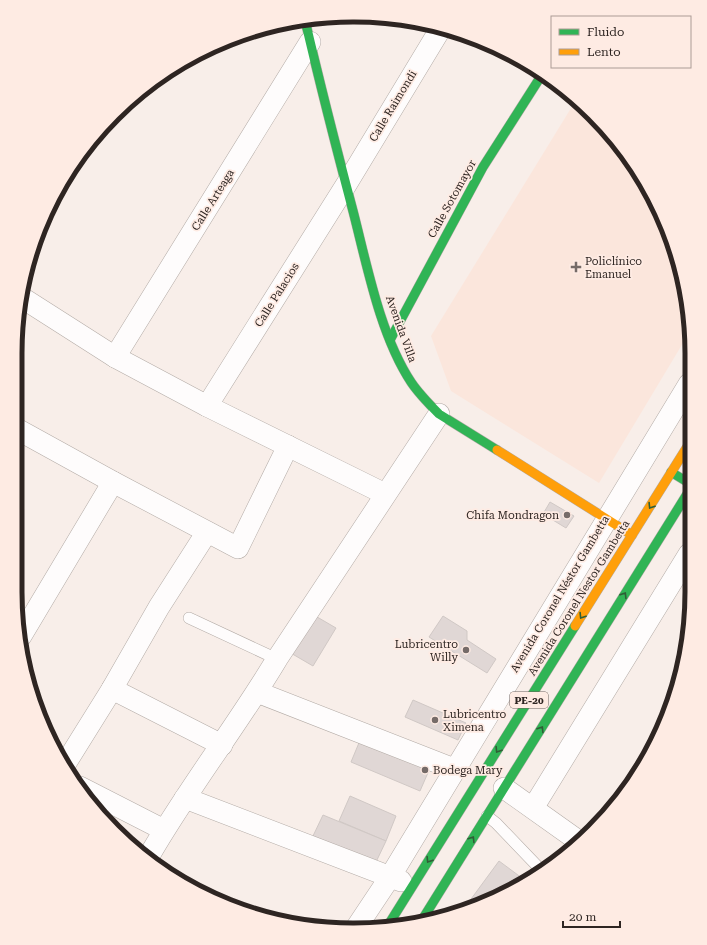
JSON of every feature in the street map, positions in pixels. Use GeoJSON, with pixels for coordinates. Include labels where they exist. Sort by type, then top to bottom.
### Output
{"type":"FeatureCollection","features":[{"type":"Feature","properties":{"kind":"main road","name":"Avenida Villa"},"geometry":{"type":"LineString","coordinates":[[306,26],[346,184],[381,313],[390,340],[405,372],[413,385],[427,403],[439,414],[632,535]]}},
{"type":"Feature","properties":{"kind":"main road","name":"Calle Sotomayor"},"geometry":{"type":"LineString","coordinates":[[390,340],[483,167],[539,79]]}},
{"type":"Feature","properties":{"kind":"main road","name":"Avenida Coronel Nestor Gambetta"},"geometry":{"type":"LineString","coordinates":[[391,921],[685,450]]}},
{"type":"Feature","properties":{"kind":"main road"},"geometry":{"type":"LineString","coordinates":[[671,472],[685,481]]}},
{"type":"Feature","properties":{"kind":"main road","name":"PE-20"},"geometry":{"type":"LineString","coordinates":[[425,915],[685,496]]}},
{"type":"Feature","properties":{"kind":"street","name":"Calle Raimondi"},"geometry":{"type":"LineString","coordinates":[[346,184],[438,33]]}},
{"type":"Feature","properties":{"kind":"street","name":"Calle Arteaga"},"geometry":{"type":"LineString","coordinates":[[115,357],[310,42]]}},
{"type":"Feature","properties":{"kind":"street","name":"Calle Palacios"},"geometry":{"type":"LineString","coordinates":[[207,406],[346,184]]}},
{"type":"Feature","properties":{"kind":"street"},"geometry":{"type":"LineString","coordinates":[[26,300],[115,357],[207,406],[385,494]]}},
{"type":"Feature","properties":{"kind":"street","name":"Avenida Coronel Néstor Gambetta"},"geometry":{"type":"LineString","coordinates":[[360,923],[390,877],[454,769],[685,391]]}},
{"type":"Feature","properties":{"kind":"street"},"geometry":{"type":"LineString","coordinates":[[151,853],[184,798],[222,745],[385,494],[439,414]]}},
{"type":"Feature","properties":{"kind":"street"},"geometry":{"type":"LineString","coordinates":[[22,431],[113,482],[238,548],[288,446]]}},
{"type":"Feature","properties":{"kind":"street"},"geometry":{"type":"LineString","coordinates":[[645,458],[671,472]]}},
{"type":"Feature","properties":{"kind":"street"},"geometry":{"type":"LineString","coordinates":[[25,630],[113,482]]}},
{"type":"Feature","properties":{"kind":"street"},"geometry":{"type":"LineString","coordinates":[[68,760],[112,689],[159,607],[207,532]]}},
{"type":"Feature","properties":{"kind":"street"},"geometry":{"type":"LineString","coordinates":[[533,808],[685,561]]}},
{"type":"Feature","properties":{"kind":"street"},"geometry":{"type":"LineString","coordinates":[[112,689],[222,745]]}},
{"type":"Feature","properties":{"kind":"street"},"geometry":{"type":"LineString","coordinates":[[257,692],[454,769]]}},
{"type":"Feature","properties":{"kind":"street"},"geometry":{"type":"LineString","coordinates":[[504,788],[575,838]]}},
{"type":"Feature","properties":{"kind":"street"},"geometry":{"type":"LineString","coordinates":[[91,792],[164,830]]}},
{"type":"Feature","properties":{"kind":"street"},"geometry":{"type":"LineString","coordinates":[[184,798],[413,886]]}},
{"type":"Feature","properties":{"kind":"lane"},"geometry":{"type":"LineString","coordinates":[[190,618],[277,659]]}},
{"type":"Feature","properties":{"kind":"lane"},"geometry":{"type":"LineString","coordinates":[[487,816],[496,823],[538,867]]}},
{"type":"Feature","properties":{"kind":"shaded area","name":"Policlínico Emanuel"},"geometry":{"type":"Polygon","coordinates":[[[573,105],[603,135],[629,169],[651,207],[660,227],[674,268],[679,289],[684,332],[684,341],[599,483],[451,391],[431,336],[573,105]]]}},
{"type":"Feature","properties":{"kind":"building"},"geometry":{"type":"Polygon","coordinates":[[[550,502],[574,516],[566,528],[543,514],[550,502]]]}},
{"type":"Feature","properties":{"kind":"building"},"geometry":{"type":"Polygon","coordinates":[[[312,614],[336,628],[313,666],[289,652],[312,614]]]}},
{"type":"Feature","properties":{"kind":"building","name":"Lubricentro Willy"},"geometry":{"type":"Polygon","coordinates":[[[443,616],[467,631],[467,640],[496,659],[487,673],[429,637],[443,616]]]}},
{"type":"Feature","properties":{"kind":"building","name":"Lubricentro Ximena"},"geometry":{"type":"Polygon","coordinates":[[[413,700],[466,723],[458,740],[405,717],[413,700]]]}},
{"type":"Feature","properties":{"kind":"building"},"geometry":{"type":"Polygon","coordinates":[[[361,738],[430,768],[420,791],[351,762],[361,738]]]}},
{"type":"Feature","properties":{"kind":"building"},"geometry":{"type":"Polygon","coordinates":[[[350,796],[396,816],[386,841],[339,821],[350,796]]]}},
{"type":"Feature","properties":{"kind":"building"},"geometry":{"type":"Polygon","coordinates":[[[323,815],[386,841],[376,862],[313,836],[323,815]]]}},
{"type":"Feature","properties":{"kind":"building"},"geometry":{"type":"Polygon","coordinates":[[[499,861],[521,878],[500,889],[469,902],[499,861]]]}},
{"type":"Feature","properties":{"kind":"traffic: fast"},"geometry":{"type":"LineString","coordinates":[[306,26],[369,276],[391,343],[411,382],[435,410],[497,450]]}},
{"type":"Feature","properties":{"kind":"traffic: fast"},"geometry":{"type":"LineString","coordinates":[[390,340],[483,167],[539,79]]}},
{"type":"Feature","properties":{"kind":"traffic: fast"},"geometry":{"type":"LineString","coordinates":[[671,472],[685,481]]}},
{"type":"Feature","properties":{"kind":"traffic: fast"},"geometry":{"type":"LineString","coordinates":[[425,915],[685,497]]}},
{"type":"Feature","properties":{"kind":"traffic: fast"},"geometry":{"type":"LineString","coordinates":[[391,921],[575,626]]}},
{"type":"Feature","properties":{"kind":"traffic: slow"},"geometry":{"type":"LineString","coordinates":[[497,450],[632,535]]}},
{"type":"Feature","properties":{"kind":"traffic: slow"},"geometry":{"type":"LineString","coordinates":[[575,626],[685,450]]}},
{"type":"Feature","properties":{"kind":"place","name":"Policlínico Emanuel"},"geometry":{"type":"Point","coordinates":[576,267]}},
{"type":"Feature","properties":{"kind":"place","name":"Chifa Mondragon"},"geometry":{"type":"Point","coordinates":[567,515]}},
{"type":"Feature","properties":{"kind":"place","name":"Lubricentro Willy"},"geometry":{"type":"Point","coordinates":[466,650]}},
{"type":"Feature","properties":{"kind":"place","name":"Lubricentro Ximena"},"geometry":{"type":"Point","coordinates":[435,720]}},
{"type":"Feature","properties":{"kind":"place","name":"Bodega Mary"},"geometry":{"type":"Point","coordinates":[425,770]}}]}
